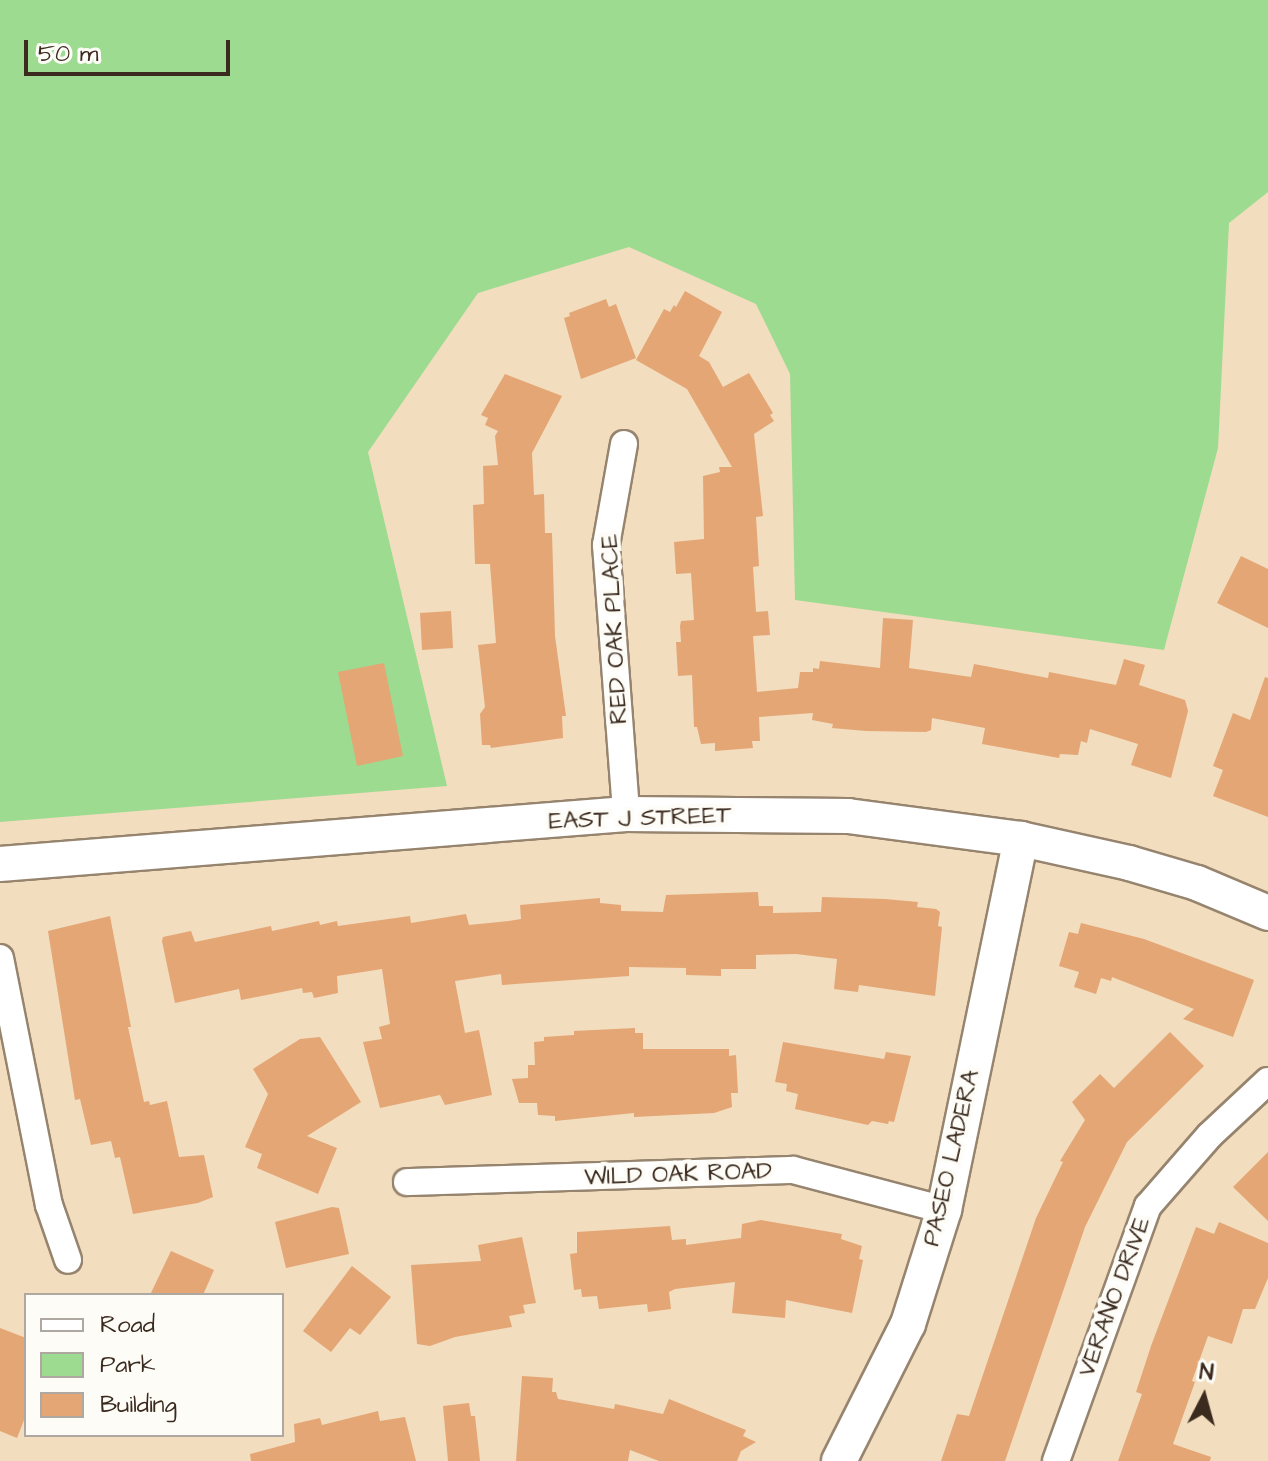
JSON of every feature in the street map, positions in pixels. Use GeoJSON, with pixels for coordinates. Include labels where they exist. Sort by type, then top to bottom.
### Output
{"type":"FeatureCollection","features":[{"type":"Feature","properties":{"kind":"street","name":"RED OAK PLACE"},"geometry":{"type":"LineString","coordinates":[[624,444],[606,545],[626,814]]}},
{"type":"Feature","properties":{"kind":"street","name":"EAST J STREET"},"geometry":{"type":"LineString","coordinates":[[0,864],[626,814],[848,816],[1021,839],[1129,863],[1197,883],[1268,913]]}},
{"type":"Feature","properties":{"kind":"street","name":"PASEO LADERA"},"geometry":{"type":"LineString","coordinates":[[839,1461],[908,1324],[944,1210],[1021,839]]}},
{"type":"Feature","properties":{"kind":"street"},"geometry":{"type":"LineString","coordinates":[[0,958],[49,1205],[68,1260]]}},
{"type":"Feature","properties":{"kind":"street","name":"VERANO DRIVE"},"geometry":{"type":"LineString","coordinates":[[1056,1461],[1148,1206],[1210,1135],[1268,1081]]}},
{"type":"Feature","properties":{"kind":"street","name":"WILD OAK ROAD"},"geometry":{"type":"LineString","coordinates":[[407,1182],[793,1170],[944,1210]]}},
{"type":"Feature","properties":{"kind":"green space"},"geometry":{"type":"Polygon","coordinates":[[[0,0],[1268,0],[1268,192],[1229,223],[1218,448],[1164,650],[795,600],[790,374],[756,304],[629,247],[478,293],[368,452],[447,786],[0,822],[0,0]]]}},
{"type":"Feature","properties":{"kind":"building"},"geometry":{"type":"Polygon","coordinates":[[[685,291],[722,312],[699,356],[709,362],[723,387],[749,373],[773,413],[770,415],[774,421],[754,434],[763,516],[756,517],[759,566],[753,567],[756,612],[768,611],[770,635],[753,636],[757,692],[798,688],[800,672],[819,669],[820,661],[880,668],[883,618],[913,620],[909,668],[971,677],[974,664],[1048,678],[1049,672],[1116,685],[1124,659],[1145,665],[1139,685],[1185,700],[1188,711],[1171,778],[1131,765],[1138,744],[1090,729],[1087,743],[1081,741],[1078,755],[1060,754],[1059,758],[982,744],[985,728],[932,718],[931,730],[926,732],[866,731],[832,728],[833,724],[812,720],[813,713],[759,717],[760,741],[752,741],[753,748],[715,751],[715,743],[701,744],[697,727],[694,727],[692,675],[678,676],[676,642],[681,642],[681,621],[694,620],[691,573],[676,574],[674,542],[704,539],[703,476],[720,472],[719,467],[732,467],[687,389],[636,360],[664,309],[670,312],[674,305],[676,307],[685,291]]]}},
{"type":"Feature","properties":{"kind":"building"},"geometry":{"type":"Polygon","coordinates":[[[606,299],[609,307],[616,304],[636,358],[581,379],[564,318],[570,316],[569,313],[606,299]]]}},
{"type":"Feature","properties":{"kind":"building"},"geometry":{"type":"Polygon","coordinates":[[[505,374],[562,396],[532,453],[534,495],[544,494],[545,533],[552,533],[555,636],[566,716],[562,716],[563,738],[491,748],[490,745],[482,745],[480,714],[485,707],[478,645],[496,643],[490,564],[475,564],[473,505],[484,504],[483,466],[498,465],[495,436],[498,431],[485,425],[488,418],[481,415],[505,374]]]}},
{"type":"Feature","properties":{"kind":"building"},"geometry":{"type":"Polygon","coordinates":[[[1241,556],[1268,569],[1268,628],[1217,603],[1241,556]]]}},
{"type":"Feature","properties":{"kind":"building"},"geometry":{"type":"Polygon","coordinates":[[[451,611],[453,648],[422,650],[420,613],[451,611]]]}},
{"type":"Feature","properties":{"kind":"building"},"geometry":{"type":"Polygon","coordinates":[[[384,663],[403,756],[357,766],[338,672],[384,663]]]}},
{"type":"Feature","properties":{"kind":"building"},"geometry":{"type":"Polygon","coordinates":[[[1265,677],[1268,678],[1268,817],[1213,796],[1223,770],[1213,766],[1233,713],[1250,720],[1265,677]]]}},
{"type":"Feature","properties":{"kind":"building"},"geometry":{"type":"Polygon","coordinates":[[[758,892],[759,906],[773,906],[773,913],[821,912],[822,897],[918,902],[917,907],[936,909],[940,912],[938,926],[942,927],[935,996],[859,985],[858,992],[834,989],[837,959],[796,954],[756,955],[756,969],[721,969],[721,976],[686,975],[686,968],[629,967],[629,976],[502,985],[501,974],[455,981],[465,1033],[479,1030],[492,1095],[445,1105],[440,1095],[380,1108],[363,1042],[382,1039],[379,1027],[390,1024],[382,969],[337,976],[338,993],[314,998],[312,992],[303,993],[302,988],[241,1000],[239,989],[175,1003],[162,941],[163,937],[191,931],[195,942],[271,926],[272,931],[319,921],[320,925],[337,921],[338,926],[410,916],[411,923],[466,914],[469,925],[521,919],[520,905],[600,898],[600,903],[621,905],[621,911],[663,912],[666,895],[758,892]]]}},
{"type":"Feature","properties":{"kind":"building"},"geometry":{"type":"Polygon","coordinates":[[[110,916],[144,1102],[149,1101],[150,1105],[167,1101],[179,1157],[204,1155],[213,1197],[198,1203],[133,1214],[120,1157],[115,1158],[111,1141],[91,1145],[80,1099],[75,1100],[48,931],[110,916]]]}},
{"type":"Feature","properties":{"kind":"building"},"geometry":{"type":"Polygon","coordinates":[[[1081,923],[1144,939],[1254,980],[1233,1037],[1183,1019],[1194,1009],[1112,977],[1111,981],[1101,978],[1096,994],[1074,987],[1079,972],[1059,966],[1069,932],[1078,934],[1081,923]]]}},
{"type":"Feature","properties":{"kind":"building"},"geometry":{"type":"Polygon","coordinates":[[[635,1028],[635,1033],[643,1033],[643,1049],[729,1049],[729,1056],[736,1055],[738,1093],[731,1093],[732,1107],[714,1113],[634,1117],[634,1113],[555,1121],[555,1116],[538,1115],[537,1103],[519,1103],[512,1079],[528,1078],[528,1065],[535,1065],[534,1042],[544,1041],[544,1037],[574,1035],[574,1031],[635,1028]]]}},
{"type":"Feature","properties":{"kind":"building"},"geometry":{"type":"Polygon","coordinates":[[[1170,1032],[1204,1066],[1127,1142],[1085,1227],[1005,1461],[941,1461],[957,1414],[969,1416],[1036,1218],[1063,1162],[1060,1161],[1085,1120],[1072,1102],[1100,1074],[1114,1088],[1170,1032]]]}},
{"type":"Feature","properties":{"kind":"building"},"geometry":{"type":"Polygon","coordinates":[[[320,1037],[361,1102],[307,1136],[337,1148],[318,1194],[257,1168],[262,1154],[245,1147],[268,1094],[253,1069],[300,1039],[320,1037]]]}},
{"type":"Feature","properties":{"kind":"building"},"geometry":{"type":"Polygon","coordinates":[[[783,1042],[884,1059],[886,1052],[911,1056],[894,1122],[872,1121],[868,1125],[795,1109],[798,1094],[786,1091],[787,1084],[775,1082],[783,1042]]]}},
{"type":"Feature","properties":{"kind":"building"},"geometry":{"type":"Polygon","coordinates":[[[1268,1152],[1268,1221],[1233,1187],[1268,1152]]]}},
{"type":"Feature","properties":{"kind":"building"},"geometry":{"type":"Polygon","coordinates":[[[332,1207],[339,1208],[349,1254],[286,1268],[275,1222],[332,1207]]]}},
{"type":"Feature","properties":{"kind":"building"},"geometry":{"type":"Polygon","coordinates":[[[761,1220],[842,1234],[841,1239],[862,1246],[859,1259],[863,1260],[852,1313],[786,1300],[785,1318],[732,1313],[735,1282],[675,1289],[669,1292],[671,1309],[648,1312],[647,1304],[599,1309],[597,1296],[582,1297],[581,1289],[574,1290],[570,1254],[577,1253],[577,1232],[670,1226],[672,1240],[686,1239],[686,1245],[741,1238],[742,1224],[761,1220]]]}},
{"type":"Feature","properties":{"kind":"building"},"geometry":{"type":"Polygon","coordinates":[[[1219,1222],[1268,1243],[1268,1278],[1255,1309],[1243,1309],[1232,1344],[1208,1336],[1192,1381],[1195,1382],[1173,1444],[1211,1457],[1210,1461],[1118,1461],[1142,1394],[1136,1392],[1151,1346],[1196,1227],[1214,1234],[1219,1222]]]}},
{"type":"Feature","properties":{"kind":"building"},"geometry":{"type":"Polygon","coordinates":[[[522,1237],[536,1303],[523,1305],[525,1313],[509,1316],[512,1327],[455,1337],[430,1346],[417,1344],[411,1265],[481,1261],[478,1245],[522,1237]]]}},
{"type":"Feature","properties":{"kind":"building"},"geometry":{"type":"Polygon","coordinates":[[[171,1251],[214,1270],[204,1293],[151,1293],[171,1251]]]}},
{"type":"Feature","properties":{"kind":"building"},"geometry":{"type":"Polygon","coordinates":[[[352,1266],[391,1297],[360,1335],[350,1328],[331,1352],[303,1331],[352,1266]]]}},
{"type":"Feature","properties":{"kind":"building"},"geometry":{"type":"Polygon","coordinates":[[[0,1328],[24,1337],[24,1420],[17,1438],[0,1431],[0,1328]]]}},
{"type":"Feature","properties":{"kind":"building"},"geometry":{"type":"Polygon","coordinates":[[[522,1376],[553,1378],[552,1392],[556,1392],[558,1399],[614,1409],[615,1404],[663,1414],[669,1399],[746,1430],[743,1436],[756,1442],[741,1451],[737,1461],[659,1461],[630,1450],[628,1461],[516,1461],[522,1376]]]}},
{"type":"Feature","properties":{"kind":"building"},"geometry":{"type":"Polygon","coordinates":[[[469,1403],[471,1416],[475,1416],[480,1461],[448,1461],[443,1406],[469,1403]]]}},
{"type":"Feature","properties":{"kind":"building"},"geometry":{"type":"Polygon","coordinates":[[[378,1411],[380,1421],[405,1417],[416,1461],[251,1461],[250,1454],[295,1442],[294,1424],[320,1418],[322,1425],[378,1411]]]}}]}
